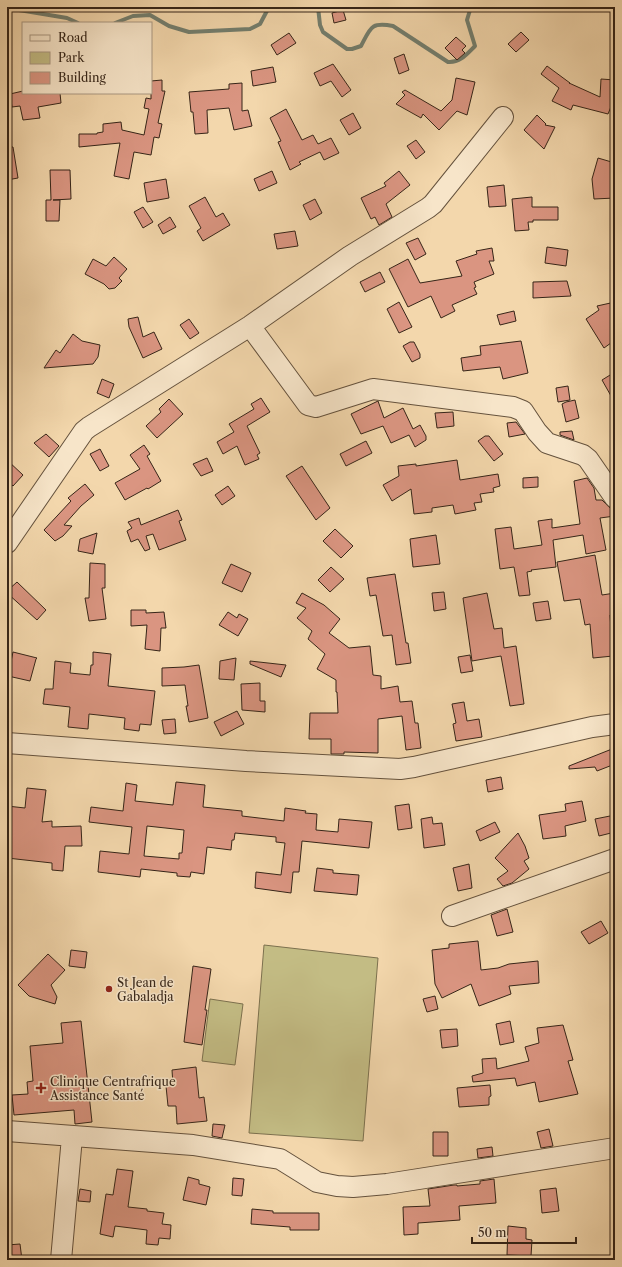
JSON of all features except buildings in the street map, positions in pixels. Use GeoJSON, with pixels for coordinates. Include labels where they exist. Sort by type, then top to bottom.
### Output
{"type":"FeatureCollection","features":[{"type":"Feature","properties":{"kind":"street"},"geometry":{"type":"LineString","coordinates":[[7,543],[84,431],[250,326],[350,256],[433,204],[503,117]]}},
{"type":"Feature","properties":{"kind":"street"},"geometry":{"type":"LineString","coordinates":[[250,326],[311,407],[316,407],[373,389],[513,407],[523,411],[536,432],[547,443],[583,455],[588,459],[615,498]]}},
{"type":"Feature","properties":{"kind":"street"},"geometry":{"type":"LineString","coordinates":[[7,743],[246,761],[400,769],[592,727],[615,724]]}},
{"type":"Feature","properties":{"kind":"street"},"geometry":{"type":"LineString","coordinates":[[452,916],[615,859]]}},
{"type":"Feature","properties":{"kind":"street"},"geometry":{"type":"LineString","coordinates":[[7,1131],[193,1145],[280,1159],[317,1182],[337,1186],[353,1187],[387,1184],[615,1148]]}},
{"type":"Feature","properties":{"kind":"street"},"geometry":{"type":"LineString","coordinates":[[61,1260],[72,1137]]}},
{"type":"Feature","properties":{"kind":"green space"},"geometry":{"type":"Polygon","coordinates":[[[264,945],[378,958],[363,1141],[249,1133],[264,945]]]}},
{"type":"Feature","properties":{"kind":"green space"},"geometry":{"type":"Polygon","coordinates":[[[210,999],[243,1004],[235,1065],[202,1061],[210,999]]]}},
{"type":"Feature","properties":{"kind":"waterway"},"geometry":{"type":"LineString","coordinates":[[118,22],[133,16],[150,15],[169,26],[189,32],[250,29],[260,24],[269,7]]}},
{"type":"Feature","properties":{"kind":"waterway"},"geometry":{"type":"LineString","coordinates":[[318,7],[320,25],[323,32],[347,49],[361,46],[372,27],[386,25],[393,26],[448,62],[460,59],[475,46],[467,20],[470,10],[476,7]]}},
{"type":"Feature","properties":{"kind":"waterway"},"geometry":{"type":"LineString","coordinates":[[7,8],[67,18],[76,22]]}},
{"type":"Feature","properties":{"kind":"place","name":"St Jean de Gabaladja"},"geometry":{"type":"Point","coordinates":[109,989]}},
{"type":"Feature","properties":{"kind":"place","name":"Clinique Centrafrique Assistance Santé"},"geometry":{"type":"Point","coordinates":[41,1088]}}]}
